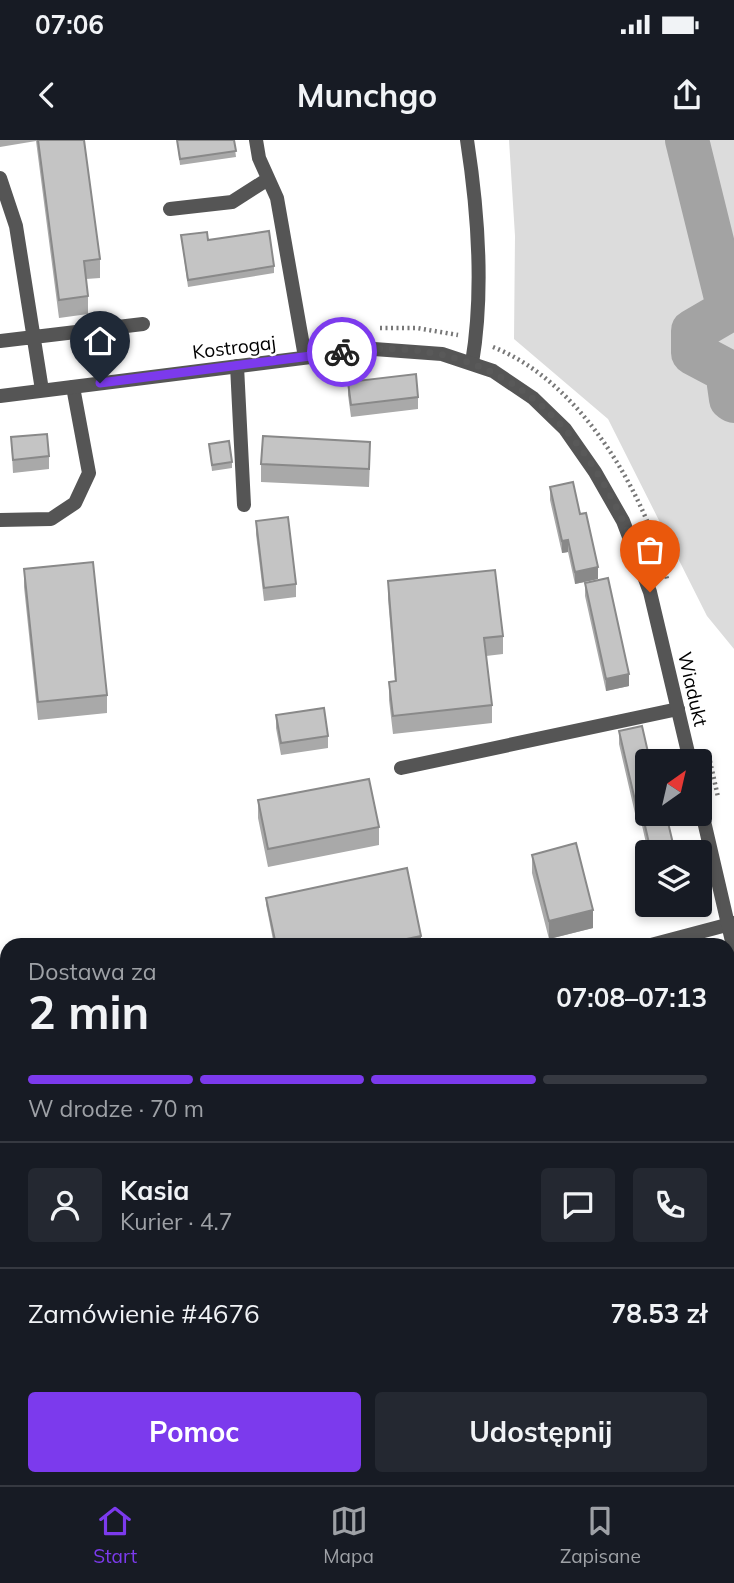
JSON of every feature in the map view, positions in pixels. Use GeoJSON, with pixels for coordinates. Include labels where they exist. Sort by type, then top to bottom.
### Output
{"type":"FeatureCollection","features":[{"type":"Feature","properties":{"kind":"street"},"geometry":{"type":"LineString","coordinates":[[256,140],[259,158],[277,198],[305,357]]}},
{"type":"Feature","properties":{"kind":"street"},"geometry":{"type":"LineString","coordinates":[[467,140],[473,180],[478,312],[471,363]]}},
{"type":"Feature","properties":{"kind":"street"},"geometry":{"type":"LineString","coordinates":[[0,178],[16,226],[42,390]]}},
{"type":"Feature","properties":{"kind":"street"},"geometry":{"type":"LineString","coordinates":[[170,209],[232,202],[268,179]]}},
{"type":"Feature","properties":{"kind":"street"},"geometry":{"type":"LineString","coordinates":[[0,341],[143,324]]}},
{"type":"Feature","properties":{"kind":"street","name":"Kostrogaj"},"geometry":{"type":"LineString","coordinates":[[0,396],[305,357],[393,349],[442,354],[471,363]]}},
{"type":"Feature","properties":{"kind":"street","name":"Wiadukt"},"geometry":{"type":"LineString","coordinates":[[471,363],[514,383],[565,429],[595,472],[623,521],[642,568],[687,749]]}},
{"type":"Feature","properties":{"kind":"street"},"geometry":{"type":"LineString","coordinates":[[237,366],[244,505]]}},
{"type":"Feature","properties":{"kind":"street"},"geometry":{"type":"LineString","coordinates":[[0,520],[51,519],[75,503],[89,473],[73,387]]}},
{"type":"Feature","properties":{"kind":"street"},"geometry":{"type":"LineString","coordinates":[[401,768],[678,709]]}},
{"type":"Feature","properties":{"kind":"street"},"geometry":{"type":"LineString","coordinates":[[678,938],[731,924],[706,826]]}},
{"type":"Feature","properties":{"kind":"path"},"geometry":{"type":"LineString","coordinates":[[372,329],[417,328],[475,341],[501,350],[536,371],[565,395],[581,412],[613,458],[642,511],[670,589]]}},
{"type":"Feature","properties":{"kind":"path"},"geometry":{"type":"LineString","coordinates":[[712,771],[718,798]]}},
{"type":"Feature","properties":{"kind":"shaded area"},"geometry":{"type":"Polygon","coordinates":[[[509,140],[734,140],[734,649],[707,616],[608,419],[514,339],[515,236],[509,140]]]}},
{"type":"Feature","properties":{"kind":"building"},"geometry":{"type":"Polygon","coordinates":[[[38,140],[84,140],[100,259],[84,261],[88,296],[59,300],[38,140]]]}},
{"type":"Feature","properties":{"kind":"building"},"geometry":{"type":"Polygon","coordinates":[[[177,140],[234,140],[236,151],[180,159],[177,140]]]}},
{"type":"Feature","properties":{"kind":"building"},"geometry":{"type":"Polygon","coordinates":[[[269,231],[274,266],[188,280],[181,235],[207,232],[208,240],[269,231]]]}},
{"type":"Feature","properties":{"kind":"building"},"geometry":{"type":"Polygon","coordinates":[[[416,374],[418,397],[351,405],[348,382],[416,374]]]}},
{"type":"Feature","properties":{"kind":"building"},"geometry":{"type":"Polygon","coordinates":[[[47,434],[49,456],[13,460],[11,437],[47,434]]]}},
{"type":"Feature","properties":{"kind":"building"},"geometry":{"type":"Polygon","coordinates":[[[263,436],[370,442],[369,469],[261,464],[263,436]]]}},
{"type":"Feature","properties":{"kind":"building"},"geometry":{"type":"Polygon","coordinates":[[[229,441],[232,462],[212,465],[209,444],[229,441]]]}},
{"type":"Feature","properties":{"kind":"building"},"geometry":{"type":"Polygon","coordinates":[[[573,482],[580,514],[586,513],[598,567],[575,572],[568,540],[562,541],[550,487],[573,482]]]}},
{"type":"Feature","properties":{"kind":"building"},"geometry":{"type":"Polygon","coordinates":[[[288,517],[296,584],[264,588],[256,521],[288,517]]]}},
{"type":"Feature","properties":{"kind":"building"},"geometry":{"type":"Polygon","coordinates":[[[93,562],[107,695],[38,702],[24,569],[93,562]]]}},
{"type":"Feature","properties":{"kind":"building"},"geometry":{"type":"Polygon","coordinates":[[[495,570],[503,636],[484,638],[492,705],[393,716],[389,682],[396,681],[388,581],[495,570]]]}},
{"type":"Feature","properties":{"kind":"building"},"geometry":{"type":"Polygon","coordinates":[[[608,578],[629,674],[606,679],[585,583],[608,578]]]}},
{"type":"Feature","properties":{"kind":"building"},"geometry":{"type":"Polygon","coordinates":[[[324,708],[328,736],[281,743],[276,715],[324,708]]]}},
{"type":"Feature","properties":{"kind":"building"},"geometry":{"type":"Polygon","coordinates":[[[642,726],[647,749],[635,749],[635,800],[619,731],[642,726]]]}},
{"type":"Feature","properties":{"kind":"building"},"geometry":{"type":"Polygon","coordinates":[[[369,779],[379,827],[268,849],[258,800],[369,779]]]}},
{"type":"Feature","properties":{"kind":"building"},"geometry":{"type":"Polygon","coordinates":[[[645,826],[669,826],[672,840],[648,840],[645,826]]]}},
{"type":"Feature","properties":{"kind":"building"},"geometry":{"type":"Polygon","coordinates":[[[576,843],[593,910],[549,921],[532,855],[576,843]]]}},
{"type":"Feature","properties":{"kind":"building"},"geometry":{"type":"Polygon","coordinates":[[[407,868],[421,936],[275,938],[266,898],[407,868]]]}},
{"type":"Feature","properties":{"kind":"waterway"},"geometry":{"type":"LineString","coordinates":[[687,140],[729,310],[693,331],[693,353],[727,371],[731,399],[734,401]]}},
{"type":"Feature","properties":{"kind":"way so far"},"geometry":{"type":"LineString","coordinates":[[342,352],[393,349],[442,354],[456,357],[514,383],[565,429],[595,472],[634,543],[650,592]]}},
{"type":"Feature","properties":{"kind":"route"},"geometry":{"type":"LineString","coordinates":[[100,383],[342,352]]}}]}
